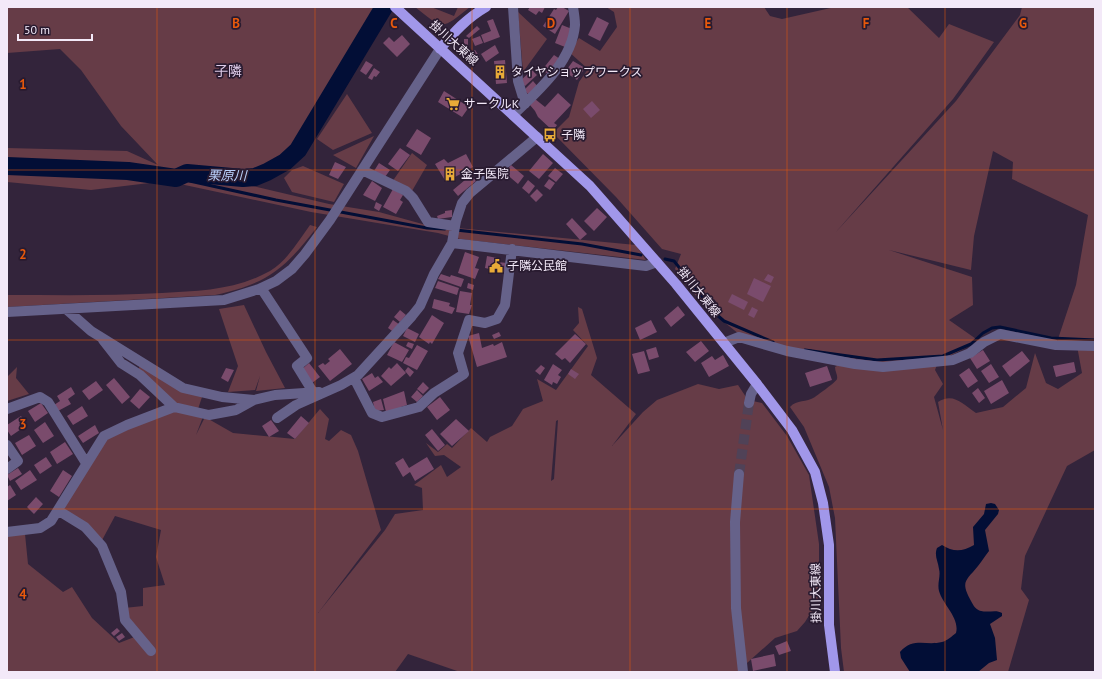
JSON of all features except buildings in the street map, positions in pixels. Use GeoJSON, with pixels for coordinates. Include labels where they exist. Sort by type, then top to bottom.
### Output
{"type":"FeatureCollection","features":[{"type":"Feature","properties":{"kind":"main road","name":"掛川大東線"},"geometry":{"type":"LineString","coordinates":[[396,7],[590,186],[657,262],[757,384],[792,430],[815,472],[822,497],[829,545],[829,625],[835,672]]}},
{"type":"Feature","properties":{"kind":"main road"},"geometry":{"type":"LineString","coordinates":[[440,49],[456,29],[474,14],[486,7]]}},
{"type":"Feature","properties":{"kind":"street"},"geometry":{"type":"LineString","coordinates":[[512,7],[518,81],[525,104]]}},
{"type":"Feature","properties":{"kind":"street"},"geometry":{"type":"LineString","coordinates":[[513,115],[543,85],[559,65],[572,40],[575,25],[573,7]]}},
{"type":"Feature","properties":{"kind":"street"},"geometry":{"type":"LineString","coordinates":[[7,312],[224,300],[261,288],[276,281],[292,269],[332,217],[440,49]]}},
{"type":"Feature","properties":{"kind":"street"},"geometry":{"type":"LineString","coordinates":[[277,418],[296,405],[354,378],[363,371],[420,306],[434,274],[453,241],[455,227],[462,203],[470,193],[537,137]]}},
{"type":"Feature","properties":{"kind":"street"},"geometry":{"type":"LineString","coordinates":[[362,170],[406,191],[413,198],[428,222],[455,227]]}},
{"type":"Feature","properties":{"kind":"street"},"geometry":{"type":"LineString","coordinates":[[453,241],[646,266],[657,262]]}},
{"type":"Feature","properties":{"kind":"street"},"geometry":{"type":"LineString","coordinates":[[354,378],[372,413],[382,417],[419,407],[434,393],[464,374],[458,353],[469,320],[485,323],[497,319],[500,315],[504,305],[512,249]]}},
{"type":"Feature","properties":{"kind":"street"},"geometry":{"type":"LineString","coordinates":[[261,288],[307,358],[297,366],[313,392]]}},
{"type":"Feature","properties":{"kind":"street"},"geometry":{"type":"LineString","coordinates":[[66,309],[91,330],[183,388],[222,397],[254,400]]}},
{"type":"Feature","properties":{"kind":"street"},"geometry":{"type":"LineString","coordinates":[[724,343],[739,337],[800,354],[854,364],[883,367],[921,365],[953,360],[970,353],[984,342],[1000,334],[1056,345],[1095,346]]}},
{"type":"Feature","properties":{"kind":"street"},"geometry":{"type":"LineString","coordinates":[[99,335],[122,363],[140,375],[174,407],[209,415],[236,410],[254,400],[275,395],[324,391]]}},
{"type":"Feature","properties":{"kind":"street"},"geometry":{"type":"LineString","coordinates":[[749,403],[751,394],[757,384]]}},
{"type":"Feature","properties":{"kind":"street"},"geometry":{"type":"LineString","coordinates":[[7,409],[40,397],[48,402],[86,463]]}},
{"type":"Feature","properties":{"kind":"street"},"geometry":{"type":"LineString","coordinates":[[7,532],[40,528],[51,521],[59,511],[86,463],[104,436],[127,424],[174,407]]}},
{"type":"Feature","properties":{"kind":"street"},"geometry":{"type":"LineString","coordinates":[[7,445],[18,461],[7,469]]}},
{"type":"Feature","properties":{"kind":"street"},"geometry":{"type":"LineString","coordinates":[[739,474],[735,522],[736,608],[743,672]]}},
{"type":"Feature","properties":{"kind":"street"},"geometry":{"type":"LineString","coordinates":[[59,511],[85,527],[102,546],[121,592],[125,620],[151,651]]}},
{"type":"Feature","properties":{"kind":"shaded area"},"geometry":{"type":"Polygon","coordinates":[[[7,7],[380,7],[372,23],[329,84],[313,116],[282,161],[254,174],[174,168],[208,174],[233,183],[257,187],[329,204],[379,212],[426,225],[636,245],[646,260],[460,239],[438,233],[311,212],[166,181],[91,190],[7,182],[7,148],[127,151],[158,165],[121,126],[81,70],[60,49],[7,53],[7,7]]]}},
{"type":"Feature","properties":{"kind":"shaded area"},"geometry":{"type":"Polygon","coordinates":[[[415,7],[431,7],[454,16],[458,7],[470,7],[453,20],[442,24],[432,20],[415,7]]]}},
{"type":"Feature","properties":{"kind":"shaded area"},"geometry":{"type":"Polygon","coordinates":[[[606,7],[764,7],[770,16],[782,19],[835,7],[907,7],[939,38],[949,24],[994,42],[953,99],[835,233],[956,101],[1020,15],[1022,7],[1095,7],[1095,343],[1056,345],[1076,285],[1088,215],[1012,179],[1013,162],[993,151],[974,236],[971,270],[889,250],[972,277],[973,305],[949,320],[979,341],[938,362],[935,370],[943,384],[934,397],[943,430],[938,402],[943,399],[948,398],[958,400],[976,413],[1003,407],[1026,388],[1035,353],[1046,383],[1058,389],[1082,373],[1077,346],[1095,346],[1095,450],[1067,466],[1025,556],[1021,589],[1029,600],[1008,672],[844,672],[841,648],[835,518],[829,487],[804,427],[790,407],[796,403],[812,399],[834,383],[837,379],[835,367],[837,366],[819,357],[811,349],[791,353],[739,334],[714,314],[716,302],[718,304],[714,299],[704,306],[675,269],[681,254],[662,249],[616,197],[553,133],[569,117],[579,82],[588,69],[569,52],[579,38],[600,51],[617,27],[614,12],[606,7]]]}},
{"type":"Feature","properties":{"kind":"shaded area"},"geometry":{"type":"Polygon","coordinates":[[[518,12],[547,39],[523,72],[518,12]]]}},
{"type":"Feature","properties":{"kind":"shaded area"},"geometry":{"type":"Polygon","coordinates":[[[347,94],[372,133],[333,150],[317,139],[347,94]]]}},
{"type":"Feature","properties":{"kind":"shaded area"},"geometry":{"type":"Polygon","coordinates":[[[374,136],[356,168],[333,155],[374,136]]]}},
{"type":"Feature","properties":{"kind":"shaded area"},"geometry":{"type":"Polygon","coordinates":[[[412,153],[427,165],[412,191],[392,182],[412,153]]]}},
{"type":"Feature","properties":{"kind":"shaded area"},"geometry":{"type":"Polygon","coordinates":[[[303,166],[344,184],[334,202],[292,192],[284,178],[292,170],[303,166]]]}},
{"type":"Feature","properties":{"kind":"shaded area"},"geometry":{"type":"Polygon","coordinates":[[[310,225],[317,227],[295,254],[274,273],[262,280],[233,291],[215,295],[7,307],[7,295],[143,294],[204,290],[231,286],[257,277],[276,267],[292,250],[310,225]]]}},
{"type":"Feature","properties":{"kind":"shaded area"},"geometry":{"type":"Polygon","coordinates":[[[244,305],[285,388],[256,391],[260,376],[255,390],[228,392],[238,366],[219,309],[244,305]]]}},
{"type":"Feature","properties":{"kind":"shaded area"},"geometry":{"type":"Polygon","coordinates":[[[578,307],[582,309],[597,358],[591,375],[636,414],[612,446],[643,412],[657,400],[698,384],[719,389],[738,385],[748,400],[762,403],[787,436],[809,475],[819,544],[818,601],[805,622],[797,631],[775,638],[737,672],[460,672],[408,654],[395,672],[7,672],[7,534],[25,534],[28,564],[63,592],[72,587],[92,618],[119,643],[137,636],[125,620],[124,608],[143,606],[143,588],[165,585],[156,557],[161,530],[115,516],[100,544],[62,513],[72,488],[103,438],[174,407],[204,414],[196,435],[205,417],[233,433],[295,439],[320,409],[329,419],[325,439],[329,441],[341,430],[351,435],[358,451],[381,530],[318,613],[385,530],[395,514],[423,510],[422,488],[414,485],[441,465],[447,477],[461,467],[444,455],[435,456],[426,443],[438,452],[447,444],[452,448],[471,428],[487,442],[490,437],[512,426],[523,409],[543,401],[537,379],[556,390],[588,346],[573,330],[579,323],[578,307]],[[558,420],[556,421],[551,481],[554,479],[558,420]]]}},
{"type":"Feature","properties":{"kind":"shaded area"},"geometry":{"type":"Polygon","coordinates":[[[141,363],[202,397],[198,409],[176,406],[138,370],[141,363]]]}},
{"type":"Feature","properties":{"kind":"shaded area"},"geometry":{"type":"Polygon","coordinates":[[[17,367],[16,378],[29,394],[7,401],[7,377],[17,367]]]}},
{"type":"Feature","properties":{"kind":"water"},"geometry":{"type":"Polygon","coordinates":[[[986,504],[995,504],[999,510],[998,514],[985,530],[989,551],[968,578],[965,585],[971,601],[978,610],[997,611],[1002,613],[1002,616],[990,624],[995,638],[997,660],[989,663],[978,672],[910,672],[901,658],[900,652],[905,647],[915,643],[942,642],[948,640],[956,633],[956,622],[939,591],[939,572],[936,556],[937,548],[942,545],[954,550],[962,550],[974,545],[973,527],[984,514],[986,504]]]}},
{"type":"Feature","properties":{"kind":"waterway","name":"栗原川"},"geometry":{"type":"LineString","coordinates":[[7,166],[128,171],[176,178],[187,173],[243,178],[255,177],[267,172],[285,162],[298,150],[384,7]]}},
{"type":"Feature","properties":{"kind":"waterway"},"geometry":{"type":"LineString","coordinates":[[176,178],[276,200],[427,228],[445,229]]}},
{"type":"Feature","properties":{"kind":"waterway"},"geometry":{"type":"LineString","coordinates":[[456,230],[582,244],[641,255]]}},
{"type":"Feature","properties":{"kind":"waterway"},"geometry":{"type":"LineString","coordinates":[[665,259],[674,261],[717,315],[724,321],[773,342]]}},
{"type":"Feature","properties":{"kind":"waterway"},"geometry":{"type":"LineString","coordinates":[[805,350],[877,360],[943,356],[971,344],[983,333],[992,328],[1000,327],[1051,338],[1095,340]]}},
{"type":"Feature","properties":{"kind":"tunnel"},"geometry":{"type":"LineString","coordinates":[[739,474],[749,403]]}},
{"type":"Feature","properties":{"kind":"place","name":"タイヤショップワークス"},"geometry":{"type":"Point","coordinates":[500,72]}},
{"type":"Feature","properties":{"kind":"place","name":"サークルK"},"geometry":{"type":"Point","coordinates":[453,104]}},
{"type":"Feature","properties":{"kind":"place","name":"子隣"},"geometry":{"type":"Point","coordinates":[550,135]}},
{"type":"Feature","properties":{"kind":"place","name":"金子医院"},"geometry":{"type":"Point","coordinates":[450,174]}},
{"type":"Feature","properties":{"kind":"place","name":"子隣公民館"},"geometry":{"type":"Point","coordinates":[496,266]}},
{"type":"Feature","properties":{"kind":"district","name":"子隣"},"geometry":{"type":"Point","coordinates":[228,71]}}]}
